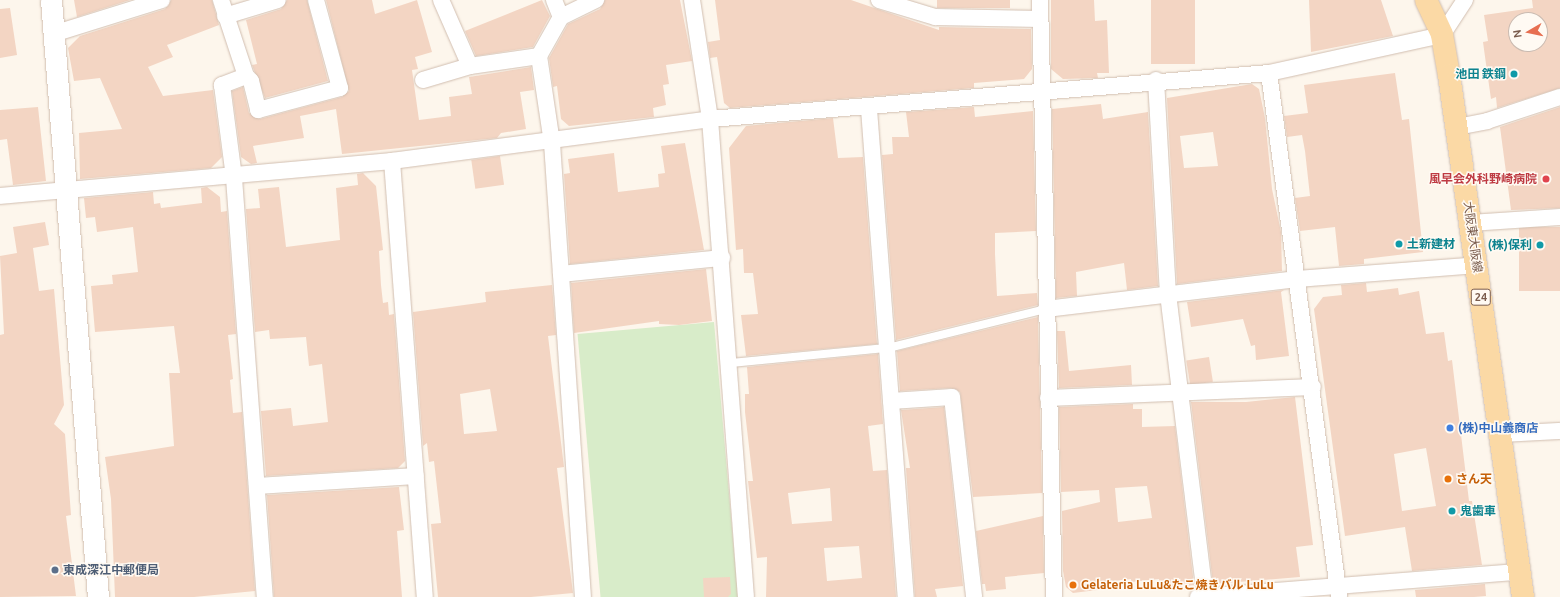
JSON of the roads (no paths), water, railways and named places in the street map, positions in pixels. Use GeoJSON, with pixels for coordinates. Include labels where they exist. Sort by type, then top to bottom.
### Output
{"type":"FeatureCollection","features":[{"type":"Feature","properties":{"kind":"main road","name":"大阪東大阪線"},"geometry":{"type":"LineString","coordinates":[[1426,0],[1442,35],[1457,127],[1523,597]]}},
{"type":"Feature","properties":{"kind":"street"},"geometry":{"type":"LineString","coordinates":[[51,0],[98,597]]}},
{"type":"Feature","properties":{"kind":"street"},"geometry":{"type":"LineString","coordinates":[[53,34],[162,0]]}},
{"type":"Feature","properties":{"kind":"street"},"geometry":{"type":"LineString","coordinates":[[221,0],[246,76],[251,81],[258,110],[340,88],[316,0]]}},
{"type":"Feature","properties":{"kind":"street"},"geometry":{"type":"LineString","coordinates":[[225,16],[278,0]]}},
{"type":"Feature","properties":{"kind":"street"},"geometry":{"type":"LineString","coordinates":[[441,0],[470,66]]}},
{"type":"Feature","properties":{"kind":"street"},"geometry":{"type":"LineString","coordinates":[[554,0],[561,17]]}},
{"type":"Feature","properties":{"kind":"street"},"geometry":{"type":"LineString","coordinates":[[583,597],[552,143],[540,56],[561,17],[596,0]]}},
{"type":"Feature","properties":{"kind":"street"},"geometry":{"type":"LineString","coordinates":[[692,0],[710,119],[731,363],[746,597]]}},
{"type":"Feature","properties":{"kind":"street"},"geometry":{"type":"LineString","coordinates":[[879,0],[935,17],[1040,19]]}},
{"type":"Feature","properties":{"kind":"street"},"geometry":{"type":"LineString","coordinates":[[1040,0],[1040,92],[1054,597]]}},
{"type":"Feature","properties":{"kind":"street"},"geometry":{"type":"LineString","coordinates":[[0,196],[234,178],[392,162],[552,143],[710,119],[869,109],[1156,80],[1269,74],[1442,35],[1465,0]]}},
{"type":"Feature","properties":{"kind":"street"},"geometry":{"type":"LineString","coordinates":[[423,80],[470,66],[540,56]]}},
{"type":"Feature","properties":{"kind":"street"},"geometry":{"type":"LineString","coordinates":[[1269,74],[1313,387],[1339,592]]}},
{"type":"Feature","properties":{"kind":"street"},"geometry":{"type":"LineString","coordinates":[[246,76],[222,86],[234,178],[265,597]]}},
{"type":"Feature","properties":{"kind":"street"},"geometry":{"type":"LineString","coordinates":[[1156,80],[1168,294],[1205,597]]}},
{"type":"Feature","properties":{"kind":"street"},"geometry":{"type":"LineString","coordinates":[[1457,127],[1560,97]]}},
{"type":"Feature","properties":{"kind":"street"},"geometry":{"type":"LineString","coordinates":[[869,109],[906,597]]}},
{"type":"Feature","properties":{"kind":"street"},"geometry":{"type":"LineString","coordinates":[[392,162],[425,597]]}},
{"type":"Feature","properties":{"kind":"street"},"geometry":{"type":"LineString","coordinates":[[1470,223],[1560,217]]}},
{"type":"Feature","properties":{"kind":"street"},"geometry":{"type":"LineString","coordinates":[[561,274],[722,258]]}},
{"type":"Feature","properties":{"kind":"street"},"geometry":{"type":"LineString","coordinates":[[1046,309],[1297,279],[1477,265]]}},
{"type":"Feature","properties":{"kind":"street"},"geometry":{"type":"LineString","coordinates":[[1048,398],[1180,395],[1313,387]]}},
{"type":"Feature","properties":{"kind":"street"},"geometry":{"type":"LineString","coordinates":[[892,401],[952,397],[974,597]]}},
{"type":"Feature","properties":{"kind":"street"},"geometry":{"type":"LineString","coordinates":[[1500,434],[1560,432]]}},
{"type":"Feature","properties":{"kind":"street"},"geometry":{"type":"LineString","coordinates":[[257,486],[416,476]]}},
{"type":"Feature","properties":{"kind":"street"},"geometry":{"type":"LineString","coordinates":[[1198,597],[1339,592],[1519,572]]}},
{"type":"Feature","properties":{"kind":"lane"},"geometry":{"type":"LineString","coordinates":[[731,363],[888,348],[1046,309]]}},
{"type":"Feature","properties":{"kind":"place","name":"池田 鉄鋼"},"geometry":{"type":"Point","coordinates":[1514,74]}},
{"type":"Feature","properties":{"kind":"place","name":"風早会外科野崎病院"},"geometry":{"type":"Point","coordinates":[1546,179]}},
{"type":"Feature","properties":{"kind":"place","name":"土新建材"},"geometry":{"type":"Point","coordinates":[1399,244]}},
{"type":"Feature","properties":{"kind":"place","name":"(株)保利"},"geometry":{"type":"Point","coordinates":[1540,245]}},
{"type":"Feature","properties":{"kind":"place","name":"(株)中山義商店"},"geometry":{"type":"Point","coordinates":[1450,428]}},
{"type":"Feature","properties":{"kind":"place","name":"さん天"},"geometry":{"type":"Point","coordinates":[1448,479]}},
{"type":"Feature","properties":{"kind":"place","name":"鬼歯車"},"geometry":{"type":"Point","coordinates":[1452,511]}},
{"type":"Feature","properties":{"kind":"place","name":"東成深江中郵便局"},"geometry":{"type":"Point","coordinates":[55,570]}},
{"type":"Feature","properties":{"kind":"place","name":"Gelateria LuLu&たこ焼きバル LuLu"},"geometry":{"type":"Point","coordinates":[1073,585]}}]}
